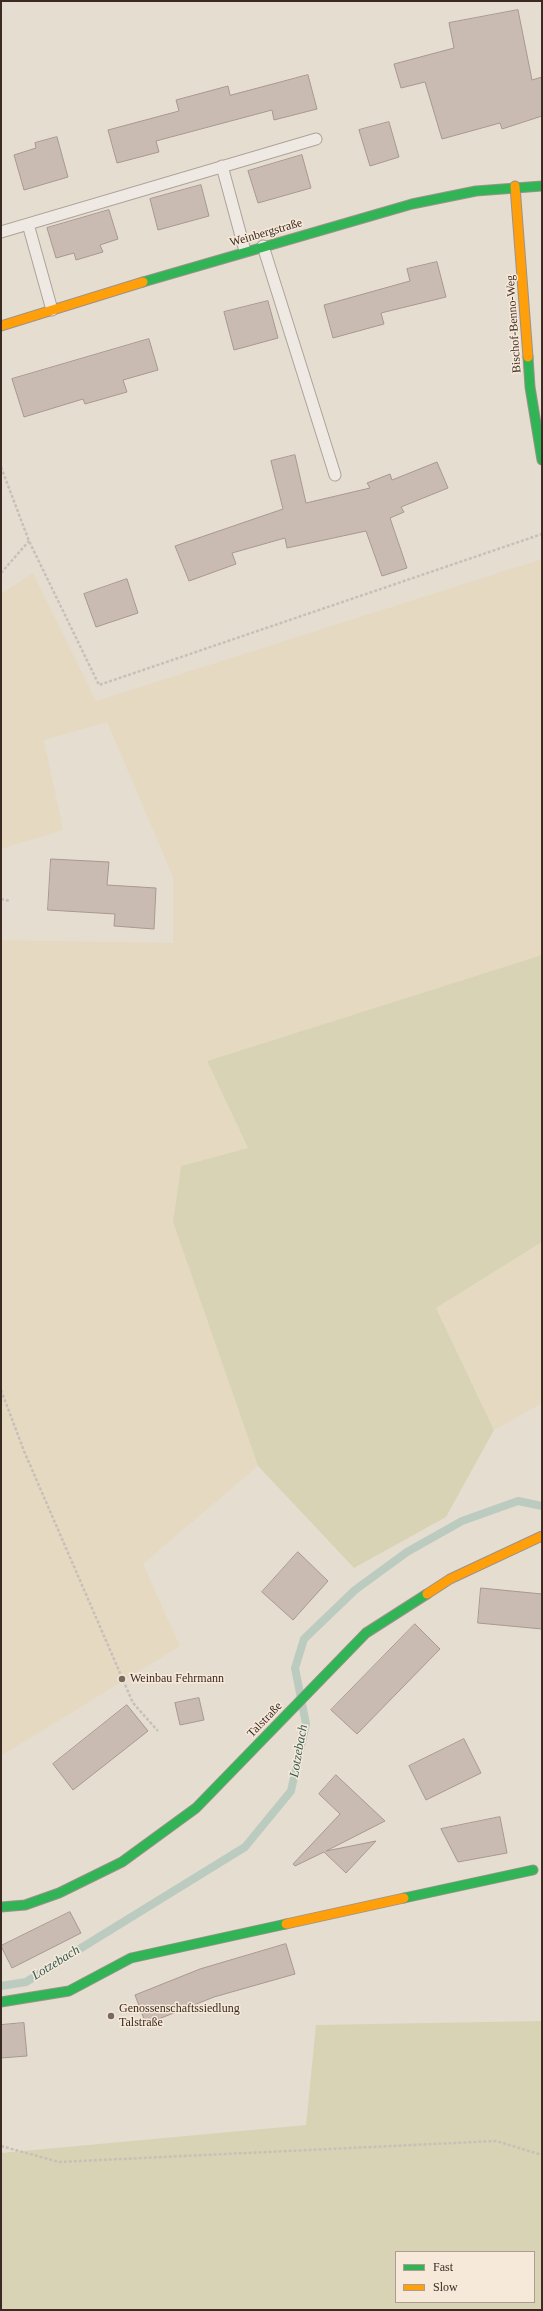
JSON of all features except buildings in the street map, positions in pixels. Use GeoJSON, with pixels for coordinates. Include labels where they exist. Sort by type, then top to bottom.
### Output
{"type":"FeatureCollection","features":[{"type":"Feature","properties":{"kind":"street","name":"Weinbergstraße"},"geometry":{"type":"LineString","coordinates":[[1,326],[245,251],[433,198],[516,186],[542,186]]}},
{"type":"Feature","properties":{"kind":"street","name":"Bischof-Benno-Weg"},"geometry":{"type":"LineString","coordinates":[[516,186],[530,387],[542,460]]}},
{"type":"Feature","properties":{"kind":"street","name":"Talstraße"},"geometry":{"type":"LineString","coordinates":[[1,1907],[25,1905],[59,1893],[122,1862],[196,1808],[372,1629],[450,1578],[542,1536]]}},
{"type":"Feature","properties":{"kind":"street"},"geometry":{"type":"LineString","coordinates":[[1,2002],[69,1991],[131,1958],[533,1870]]}},
{"type":"Feature","properties":{"kind":"lane"},"geometry":{"type":"LineString","coordinates":[[1,232],[316,139]]}},
{"type":"Feature","properties":{"kind":"lane"},"geometry":{"type":"LineString","coordinates":[[222,166],[245,251]]}},
{"type":"Feature","properties":{"kind":"lane"},"geometry":{"type":"LineString","coordinates":[[28,224],[52,310]]}},
{"type":"Feature","properties":{"kind":"lane"},"geometry":{"type":"LineString","coordinates":[[262,246],[335,475]]}},
{"type":"Feature","properties":{"kind":"path"},"geometry":{"type":"LineString","coordinates":[[1,467],[29,541],[99,685],[542,534]]}},
{"type":"Feature","properties":{"kind":"path"},"geometry":{"type":"LineString","coordinates":[[1,573],[29,541]]}},
{"type":"Feature","properties":{"kind":"path"},"geometry":{"type":"LineString","coordinates":[[1,898],[10,901]]}},
{"type":"Feature","properties":{"kind":"path"},"geometry":{"type":"LineString","coordinates":[[1,1390],[52,1517],[133,1703],[158,1731]]}},
{"type":"Feature","properties":{"kind":"path"},"geometry":{"type":"LineString","coordinates":[[1,2146],[59,2162],[496,2141],[542,2155]]}},
{"type":"Feature","properties":{"kind":"shaded area"},"geometry":{"type":"Polygon","coordinates":[[[542,559],[542,955],[207,1061],[248,1148],[181,1166],[173,1222],[258,1466],[143,1564],[180,1646],[1,1756],[1,940],[173,943],[173,877],[107,722],[44,740],[63,830],[1,849],[1,594],[33,573],[96,701],[542,559]]]}},
{"type":"Feature","properties":{"kind":"shaded area"},"geometry":{"type":"Polygon","coordinates":[[[542,955],[542,1242],[436,1308],[494,1430],[446,1517],[354,1568],[258,1466],[173,1222],[181,1166],[248,1148],[207,1061],[542,955]]]}},
{"type":"Feature","properties":{"kind":"shaded area"},"geometry":{"type":"Polygon","coordinates":[[[542,1242],[542,1403],[494,1430],[436,1308],[542,1242]]]}},
{"type":"Feature","properties":{"kind":"shaded area"},"geometry":{"type":"Polygon","coordinates":[[[542,2021],[542,2310],[1,2310],[1,2153],[306,2125],[316,2025],[542,2021]]]}},
{"type":"Feature","properties":{"kind":"waterway","name":"Lotzebach"},"geometry":{"type":"LineString","coordinates":[[1,1986],[26,1982],[245,1847],[291,1791],[306,1724],[295,1668],[304,1639],[355,1590],[407,1552],[462,1521],[518,1501],[542,1506]]}},
{"type":"Feature","properties":{"kind":"traffic: fast"},"geometry":{"type":"LineString","coordinates":[[143,282],[412,204],[476,191],[542,186]]}},
{"type":"Feature","properties":{"kind":"traffic: fast"},"geometry":{"type":"LineString","coordinates":[[528,357],[530,387],[542,460]]}},
{"type":"Feature","properties":{"kind":"traffic: fast"},"geometry":{"type":"LineString","coordinates":[[1,1907],[25,1905],[59,1893],[122,1862],[196,1808],[366,1633],[427,1594]]}},
{"type":"Feature","properties":{"kind":"traffic: fast"},"geometry":{"type":"LineString","coordinates":[[404,1898],[533,1870]]}},
{"type":"Feature","properties":{"kind":"traffic: fast"},"geometry":{"type":"LineString","coordinates":[[1,2002],[69,1991],[131,1958],[286,1924]]}},
{"type":"Feature","properties":{"kind":"traffic: slow"},"geometry":{"type":"LineString","coordinates":[[515,186],[528,357]]}},
{"type":"Feature","properties":{"kind":"traffic: slow"},"geometry":{"type":"LineString","coordinates":[[1,326],[143,282]]}},
{"type":"Feature","properties":{"kind":"traffic: slow"},"geometry":{"type":"LineString","coordinates":[[427,1594],[450,1579],[542,1536]]}},
{"type":"Feature","properties":{"kind":"traffic: slow"},"geometry":{"type":"LineString","coordinates":[[286,1924],[404,1898]]}},
{"type":"Feature","properties":{"kind":"place","name":"Weinbau Fehrmann"},"geometry":{"type":"Point","coordinates":[122,1679]}},
{"type":"Feature","properties":{"kind":"place","name":"Genossenschaftssiedlung Talstraße"},"geometry":{"type":"Point","coordinates":[111,2016]}}]}
